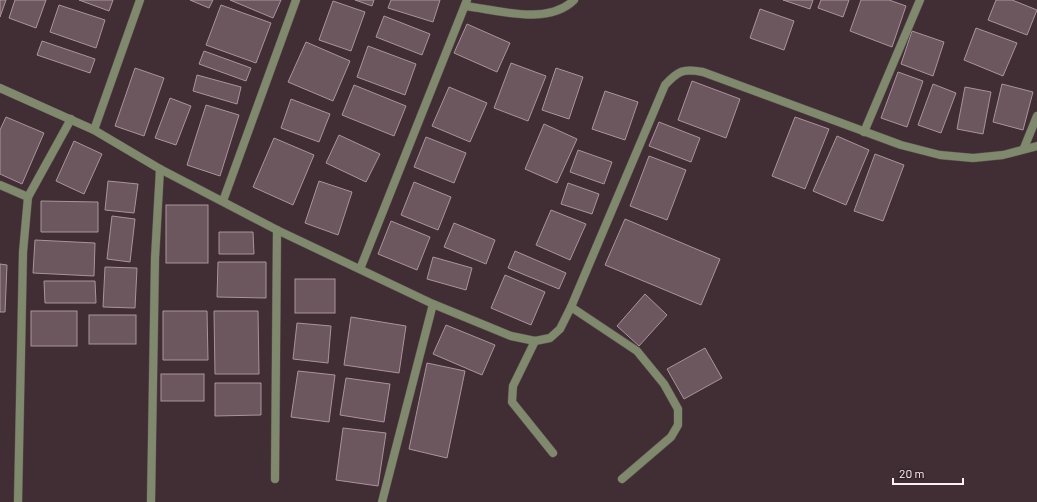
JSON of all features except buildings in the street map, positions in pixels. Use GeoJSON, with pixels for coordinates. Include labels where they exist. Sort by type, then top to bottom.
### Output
{"type":"FeatureCollection","features":[{"type":"Feature","properties":{"kind":"street"},"geometry":{"type":"LineString","coordinates":[[94,130],[140,0]]}},
{"type":"Feature","properties":{"kind":"street"},"geometry":{"type":"LineString","coordinates":[[223,201],[296,0]]}},
{"type":"Feature","properties":{"kind":"street"},"geometry":{"type":"LineString","coordinates":[[360,269],[466,3],[534,15],[558,11],[574,0]]}},
{"type":"Feature","properties":{"kind":"street"},"geometry":{"type":"LineString","coordinates":[[864,132],[920,0]]}},
{"type":"Feature","properties":{"kind":"street"},"geometry":{"type":"LineString","coordinates":[[0,88],[72,119],[94,130],[160,169],[277,230],[433,304],[511,336],[535,341],[550,338],[560,329],[571,307],[665,85],[676,73],[688,69],[703,72],[864,132],[901,145],[940,156],[981,157],[1003,155],[1024,148],[1037,146]]}},
{"type":"Feature","properties":{"kind":"street"},"geometry":{"type":"LineString","coordinates":[[1024,148],[1037,116]]}},
{"type":"Feature","properties":{"kind":"street"},"geometry":{"type":"LineString","coordinates":[[18,502],[23,252],[28,197],[72,119]]}},
{"type":"Feature","properties":{"kind":"street"},"geometry":{"type":"LineString","coordinates":[[151,502],[156,258],[160,169]]}},
{"type":"Feature","properties":{"kind":"street"},"geometry":{"type":"LineString","coordinates":[[0,185],[28,197]]}},
{"type":"Feature","properties":{"kind":"street"},"geometry":{"type":"LineString","coordinates":[[275,479],[277,230]]}},
{"type":"Feature","properties":{"kind":"street"},"geometry":{"type":"LineString","coordinates":[[382,502],[433,304]]}},
{"type":"Feature","properties":{"kind":"street"},"geometry":{"type":"LineString","coordinates":[[571,307],[637,351],[664,384],[678,409],[678,425],[671,437],[622,479]]}},
{"type":"Feature","properties":{"kind":"street"},"geometry":{"type":"LineString","coordinates":[[535,341],[512,386],[512,402],[553,453]]}}]}
